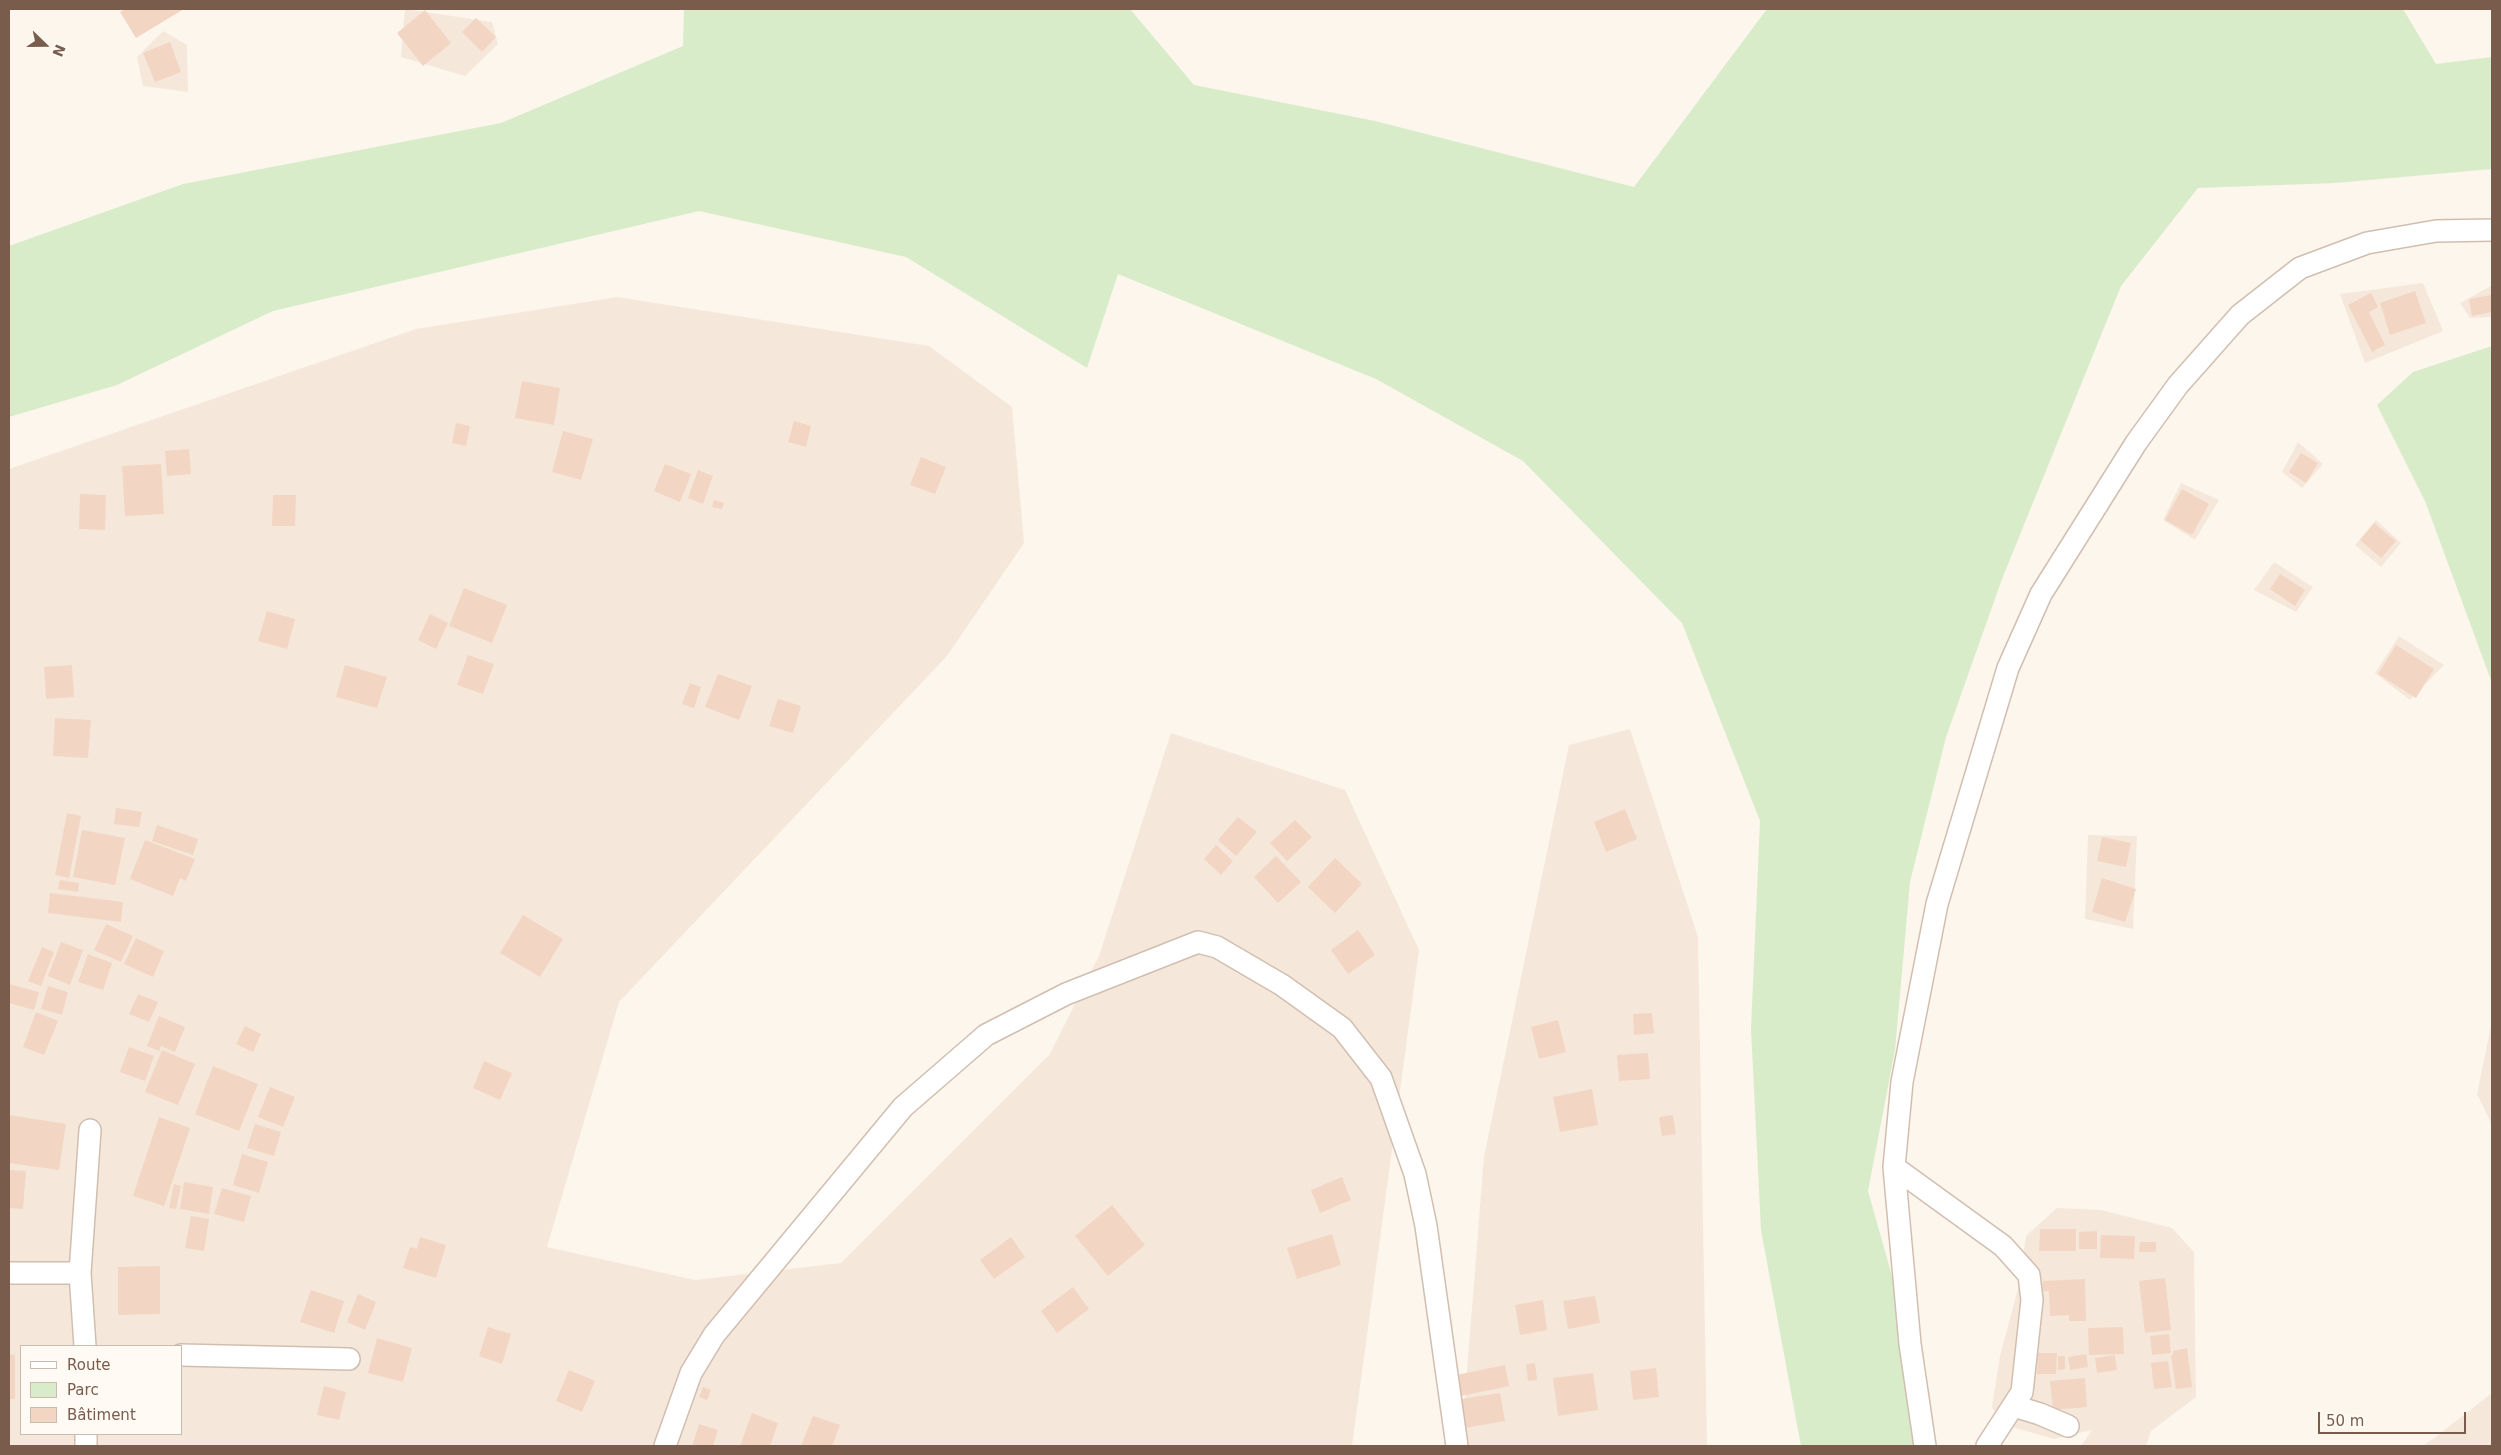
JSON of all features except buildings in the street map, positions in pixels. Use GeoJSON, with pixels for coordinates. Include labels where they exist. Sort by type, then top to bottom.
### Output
{"type":"FeatureCollection","features":[{"type":"Feature","properties":{"kind":"street"},"geometry":{"type":"LineString","coordinates":[[1925,1446],[1910,1344],[1894,1167],[1902,1082],[1937,904],[2008,668],[2041,594],[2136,443],[2178,385],[2240,315],[2300,268],[2367,243],[2436,231],[2492,230]]}},
{"type":"Feature","properties":{"kind":"street"},"geometry":{"type":"LineString","coordinates":[[665,1446],[691,1373],[714,1335],[903,1107],[986,1035],[1066,994],[1198,942],[1217,947],[1282,985],[1342,1028],[1381,1078],[1415,1174],[1428,1245],[1457,1446]]}},
{"type":"Feature","properties":{"kind":"street"},"geometry":{"type":"LineString","coordinates":[[84,1345],[80,1273],[90,1130]]}},
{"type":"Feature","properties":{"kind":"street"},"geometry":{"type":"LineString","coordinates":[[1894,1167],[2003,1246],[2029,1275],[2032,1300],[2027,1365],[2022,1392],[1987,1446]]}},
{"type":"Feature","properties":{"kind":"street"},"geometry":{"type":"LineString","coordinates":[[9,1272],[80,1273]]}},
{"type":"Feature","properties":{"kind":"street"},"geometry":{"type":"LineString","coordinates":[[182,1355],[349,1359]]}},
{"type":"Feature","properties":{"kind":"street"},"geometry":{"type":"LineString","coordinates":[[2014,1406],[2040,1414],[2068,1426]]}},
{"type":"Feature","properties":{"kind":"shaded area"},"geometry":{"type":"Polygon","coordinates":[[[405,9],[492,22],[498,44],[465,76],[401,57],[405,9]]]}},
{"type":"Feature","properties":{"kind":"shaded area"},"geometry":{"type":"Polygon","coordinates":[[[163,31],[187,45],[188,92],[143,86],[137,57],[163,31]]]}},
{"type":"Feature","properties":{"kind":"shaded area"},"geometry":{"type":"Polygon","coordinates":[[[2423,283],[2443,331],[2365,363],[2340,294],[2423,283]]]}},
{"type":"Feature","properties":{"kind":"shaded area"},"geometry":{"type":"Polygon","coordinates":[[[2491,286],[2492,317],[2470,318],[2460,303],[2491,286]]]}},
{"type":"Feature","properties":{"kind":"shaded area"},"geometry":{"type":"Polygon","coordinates":[[[617,297],[929,346],[1012,407],[1024,543],[947,656],[619,1002],[547,1247],[695,1280],[841,1263],[1050,1054],[1099,956],[1171,733],[1345,790],[1419,950],[1352,1446],[9,1446],[9,469],[416,329],[617,297]]]}},
{"type":"Feature","properties":{"kind":"shaded area"},"geometry":{"type":"Polygon","coordinates":[[[2298,442],[2323,464],[2302,488],[2282,472],[2298,442]]]}},
{"type":"Feature","properties":{"kind":"shaded area"},"geometry":{"type":"Polygon","coordinates":[[[2181,483],[2219,500],[2195,540],[2163,520],[2181,483]]]}},
{"type":"Feature","properties":{"kind":"shaded area"},"geometry":{"type":"Polygon","coordinates":[[[2376,520],[2401,543],[2381,567],[2355,545],[2376,520]]]}},
{"type":"Feature","properties":{"kind":"shaded area"},"geometry":{"type":"Polygon","coordinates":[[[2274,562],[2313,587],[2296,612],[2254,590],[2274,562]]]}},
{"type":"Feature","properties":{"kind":"shaded area"},"geometry":{"type":"Polygon","coordinates":[[[2399,636],[2444,665],[2410,700],[2375,673],[2399,636]]]}},
{"type":"Feature","properties":{"kind":"shaded area"},"geometry":{"type":"Polygon","coordinates":[[[1630,729],[1698,937],[1707,1446],[1461,1446],[1484,1157],[1569,745],[1630,729]]]}},
{"type":"Feature","properties":{"kind":"shaded area"},"geometry":{"type":"Polygon","coordinates":[[[2088,835],[2137,836],[2133,929],[2085,919],[2088,835]]]}},
{"type":"Feature","properties":{"kind":"shaded area"},"geometry":{"type":"Polygon","coordinates":[[[2492,1021],[2492,1125],[2477,1094],[2492,1021]]]}},
{"type":"Feature","properties":{"kind":"shaded area"},"geometry":{"type":"Polygon","coordinates":[[[2057,1208],[2101,1210],[2172,1228],[2194,1252],[2196,1397],[2151,1431],[2146,1446],[2081,1446],[2092,1430],[2054,1439],[2002,1424],[1992,1407],[2000,1356],[2019,1285],[2026,1236],[2057,1208]]]}},
{"type":"Feature","properties":{"kind":"shaded area"},"geometry":{"type":"Polygon","coordinates":[[[2492,1393],[2492,1446],[2422,1446],[2433,1439],[2492,1393]]]}},
{"type":"Feature","properties":{"kind":"green space"},"geometry":{"type":"Polygon","coordinates":[[[684,9],[1130,9],[1194,85],[1375,121],[1634,187],[1767,9],[2403,9],[2436,64],[2492,57],[2492,169],[2335,183],[2198,188],[2121,286],[2002,579],[1946,737],[1910,882],[1895,1050],[1868,1191],[1899,1301],[1922,1446],[1801,1446],[1761,1230],[1751,1029],[1760,821],[1682,623],[1523,461],[1376,379],[1118,274],[1087,368],[906,257],[699,211],[273,311],[117,385],[9,417],[9,246],[183,184],[501,123],[683,46],[684,9]]]}},
{"type":"Feature","properties":{"kind":"green space"},"geometry":{"type":"Polygon","coordinates":[[[2492,346],[2492,683],[2425,501],[2377,405],[2413,372],[2492,346]]]}}]}
